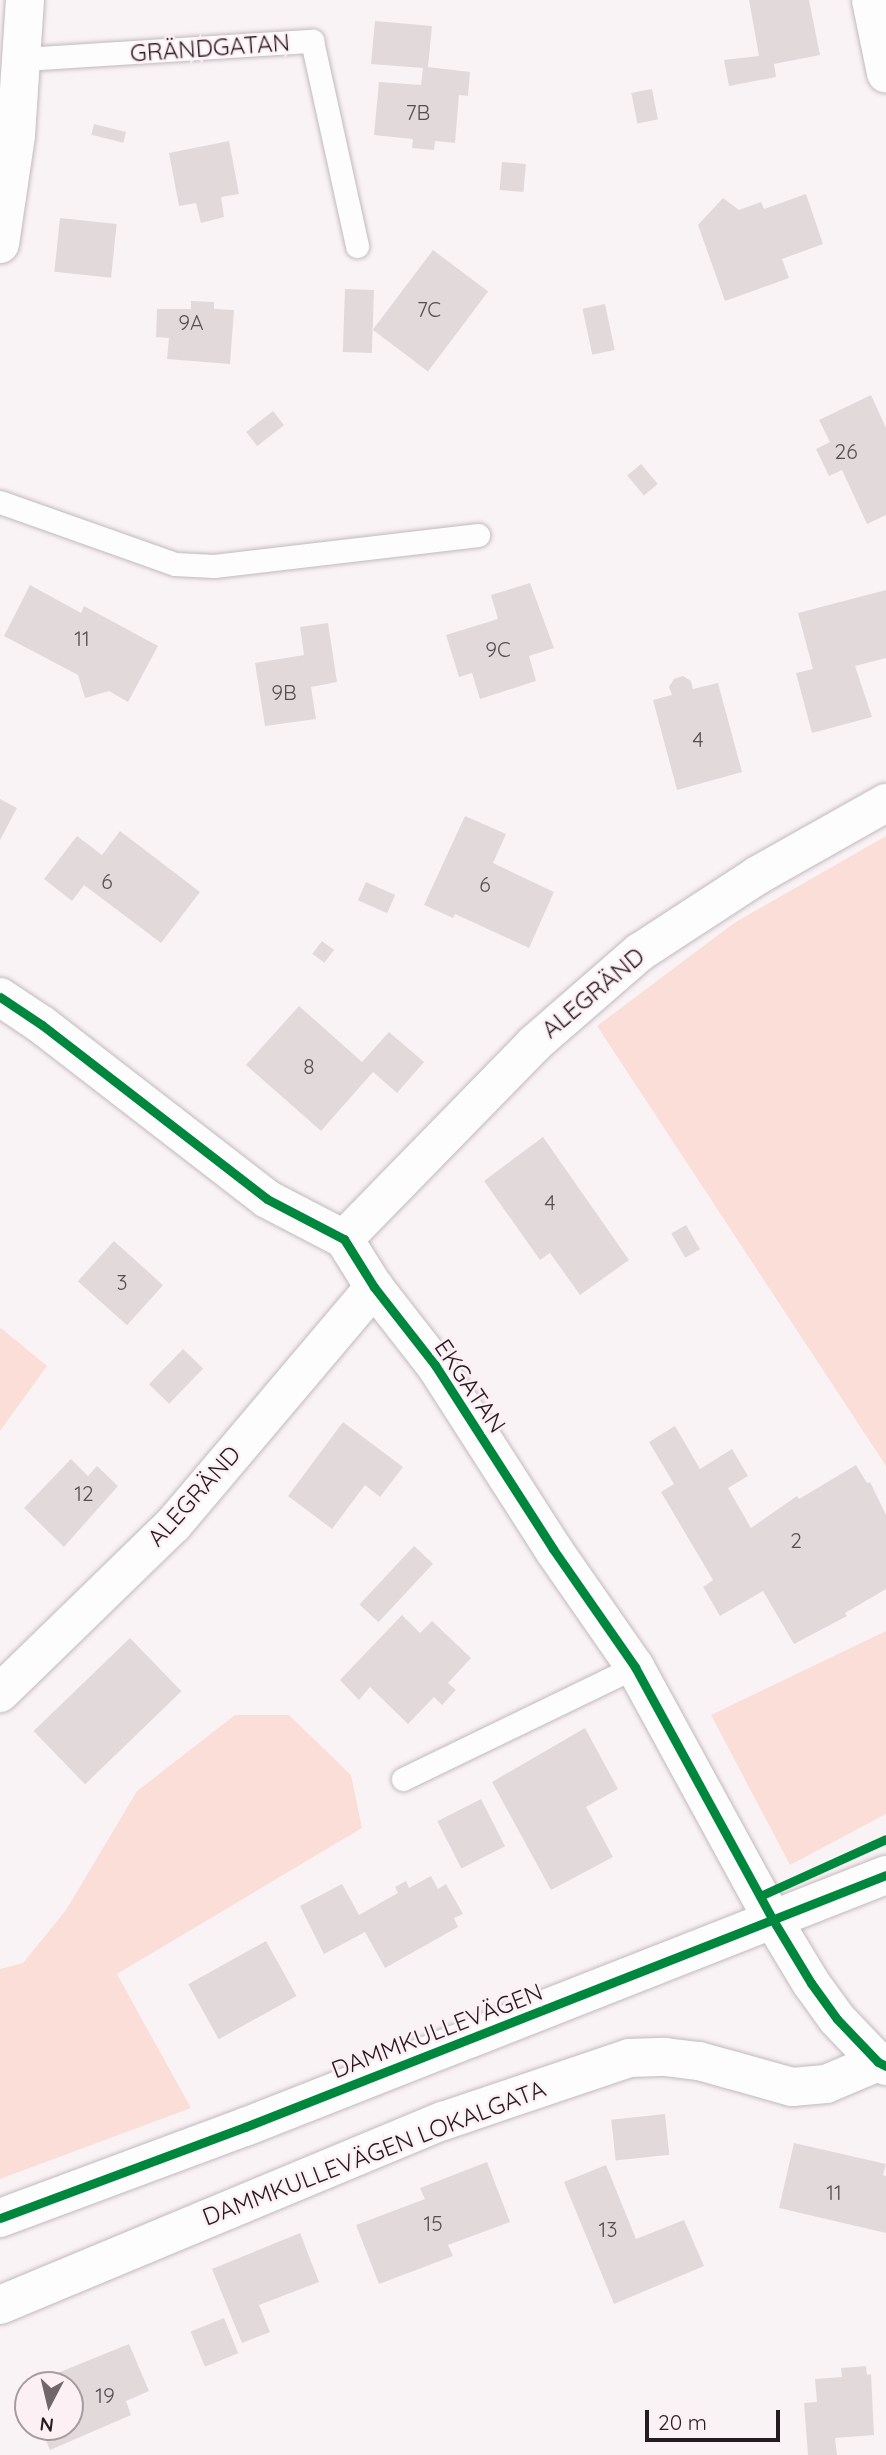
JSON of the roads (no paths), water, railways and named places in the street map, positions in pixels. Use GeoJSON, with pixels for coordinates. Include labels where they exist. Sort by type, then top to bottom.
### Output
{"type":"FeatureCollection","features":[{"type":"Feature","properties":{"kind":"street"},"geometry":{"type":"LineString","coordinates":[[0,244],[23,59],[25,0]]}},
{"type":"Feature","properties":{"kind":"street"},"geometry":{"type":"LineString","coordinates":[[871,0],[886,73]]}},
{"type":"Feature","properties":{"kind":"street","name":"ALEGRÄND"},"geometry":{"type":"LineString","coordinates":[[344,1240],[534,1044],[640,952],[758,875],[886,803]]}},
{"type":"Feature","properties":{"kind":"street","name":"EKGATAN"},"geometry":{"type":"LineString","coordinates":[[0,998],[42,1025],[267,1199],[344,1240],[374,1287],[435,1365],[553,1549],[635,1667],[773,1920],[837,2019],[882,2064]]}},
{"type":"Feature","properties":{"kind":"street","name":"ALEGRÄND"},"geometry":{"type":"LineString","coordinates":[[0,1693],[173,1525],[374,1287]]}},
{"type":"Feature","properties":{"kind":"street","name":"DAMMKULLEVÄGEN"},"geometry":{"type":"LineString","coordinates":[[0,2218],[246,2127],[886,1875]]}},
{"type":"Feature","properties":{"kind":"street","name":"DAMMKULLEVÄGEN LOKALGATA"},"geometry":{"type":"LineString","coordinates":[[0,2305],[443,2121],[629,2057],[699,2061],[792,2087],[826,2084],[882,2064]]}},
{"type":"Feature","properties":{"kind":"lane","name":"GRÄNDGATAN"},"geometry":{"type":"LineString","coordinates":[[23,59],[312,41],[357,246]]}},
{"type":"Feature","properties":{"kind":"lane"},"geometry":{"type":"LineString","coordinates":[[0,502],[175,564],[214,566],[478,535]]}},
{"type":"Feature","properties":{"kind":"lane"},"geometry":{"type":"LineString","coordinates":[[403,1779],[635,1667]]}}]}
